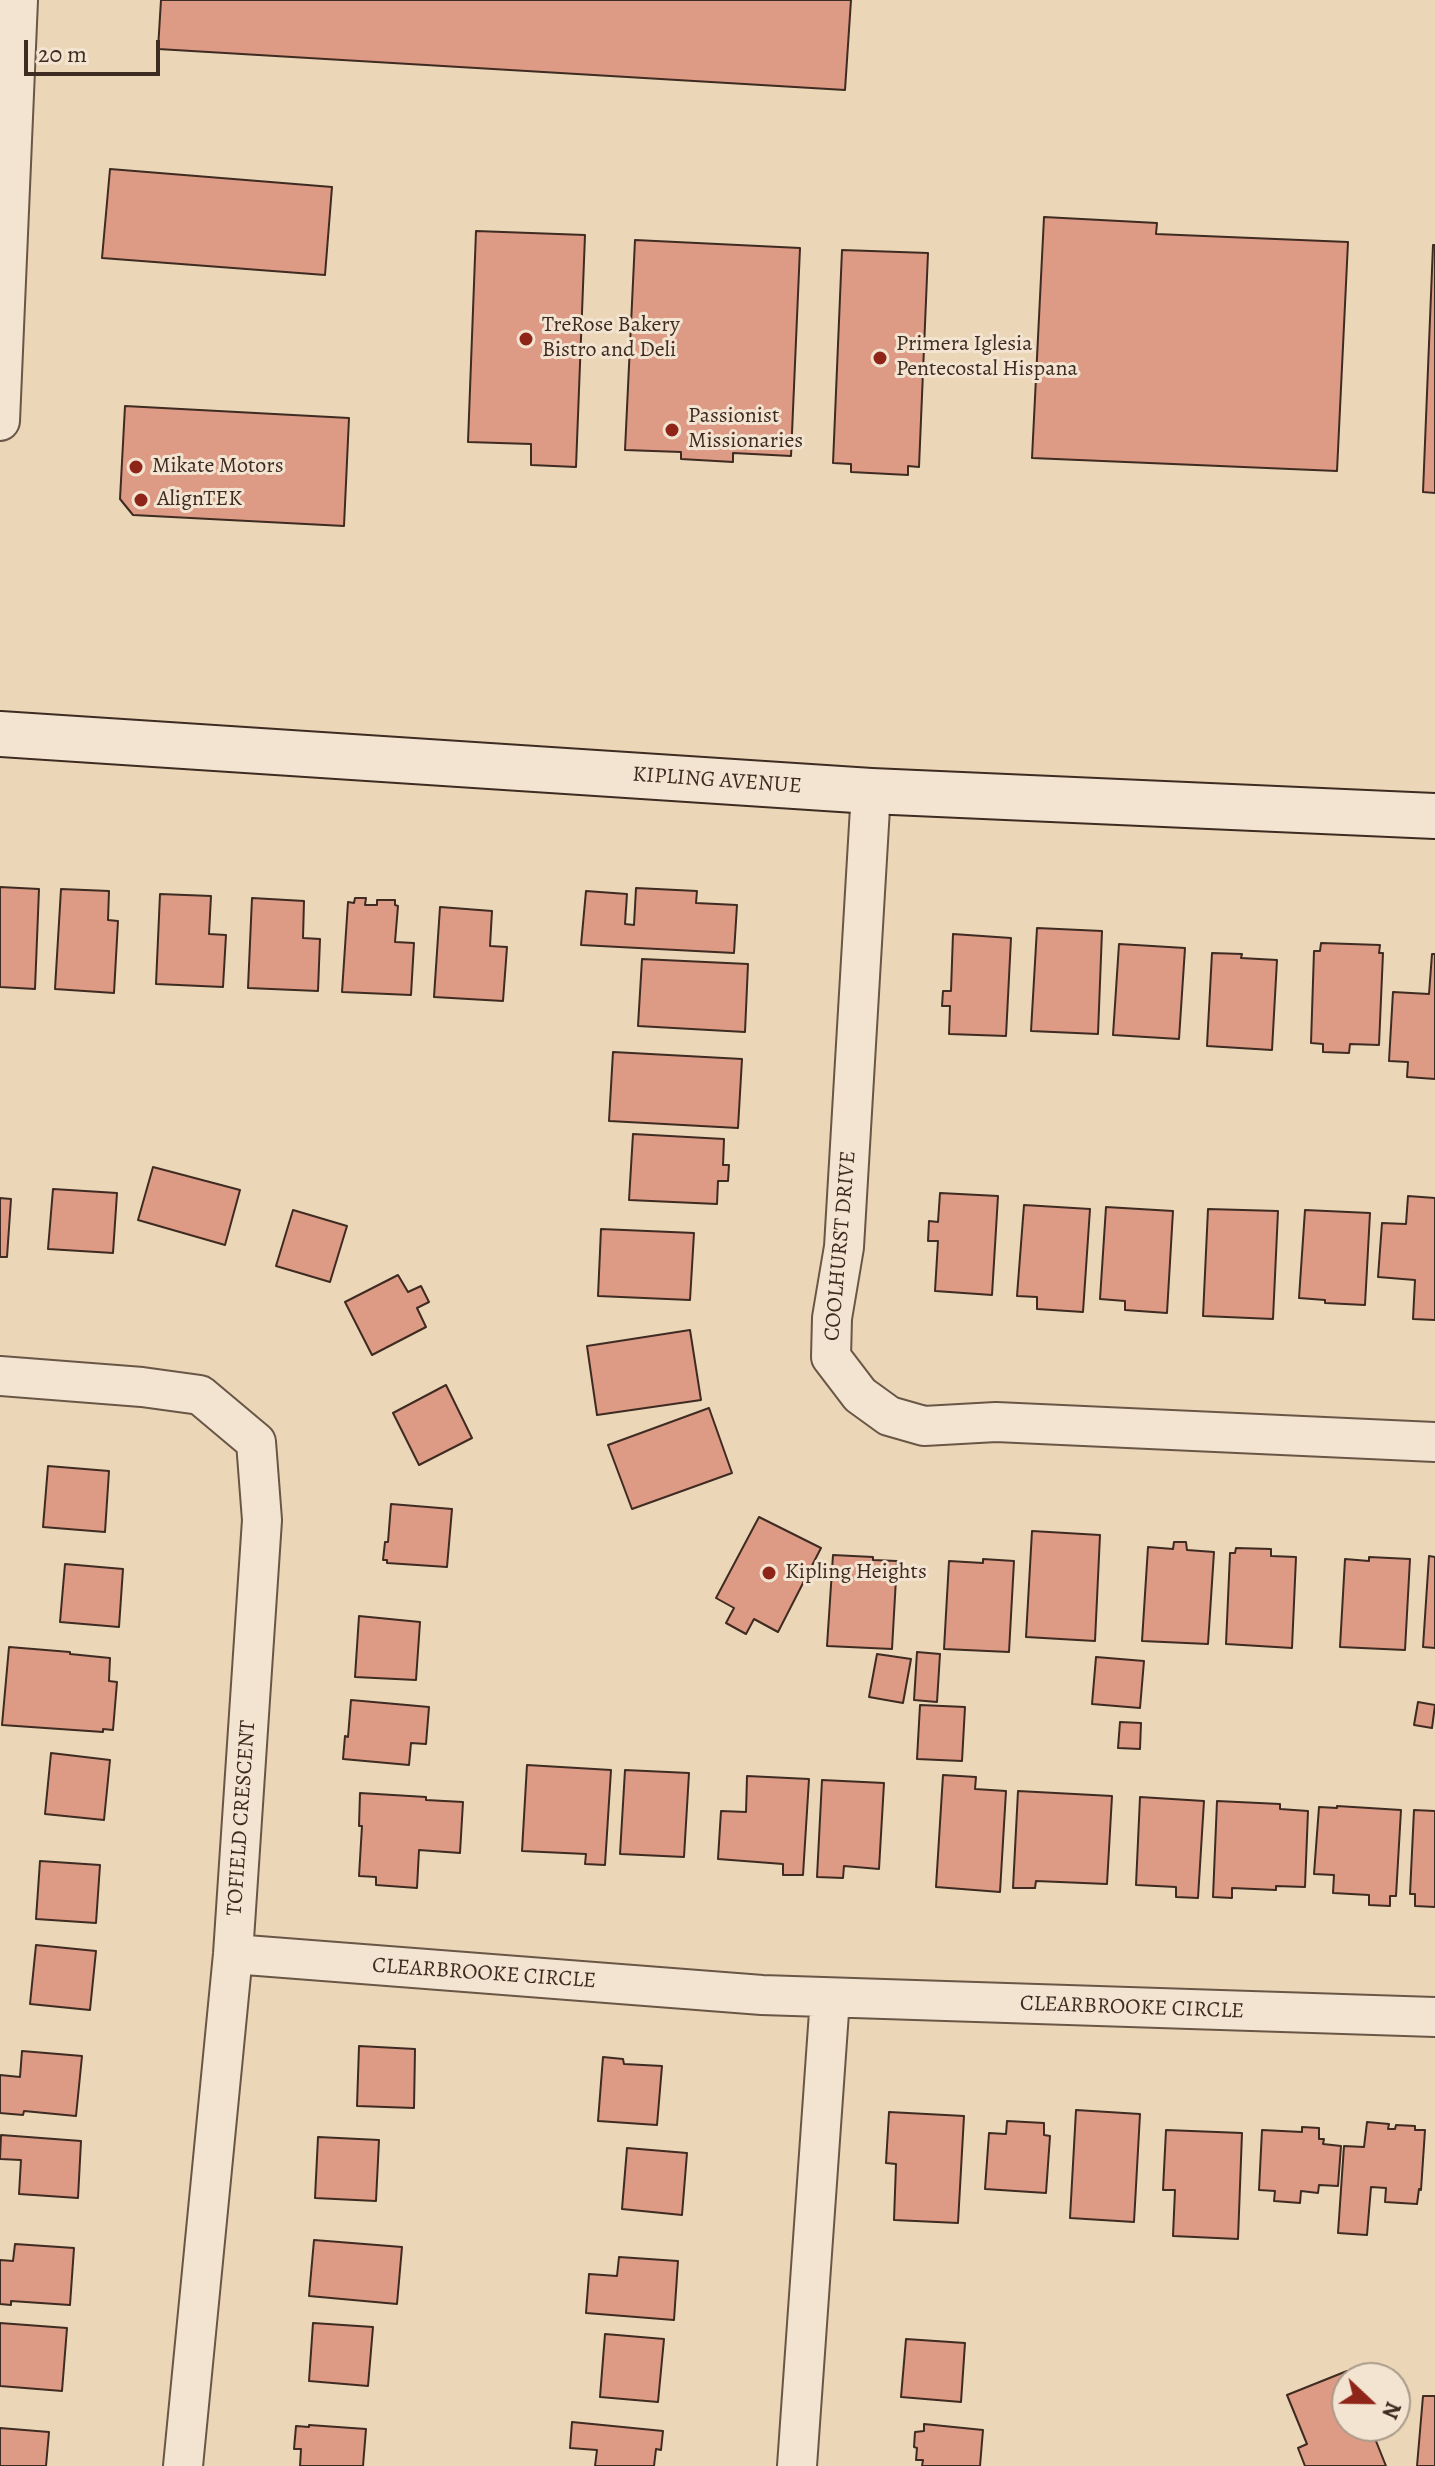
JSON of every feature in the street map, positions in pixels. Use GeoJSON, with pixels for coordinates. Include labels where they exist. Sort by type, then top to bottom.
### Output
{"type":"FeatureCollection","features":[{"type":"Feature","properties":{"kind":"main road","name":"KIPLING AVENUE"},"geometry":{"type":"LineString","coordinates":[[0,734],[871,791],[1435,816]]}},
{"type":"Feature","properties":{"kind":"street"},"geometry":{"type":"LineString","coordinates":[[0,421],[18,0]]}},
{"type":"Feature","properties":{"kind":"street","name":"COOLHURST DRIVE"},"geometry":{"type":"LineString","coordinates":[[871,791],[844,1247],[832,1318],[831,1357],[860,1395],[889,1416],[924,1426],[996,1422],[1435,1442]]}},
{"type":"Feature","properties":{"kind":"street","name":"TOFIELD CRESCENT"},"geometry":{"type":"LineString","coordinates":[[0,1376],[142,1387],[200,1395],[256,1442],[262,1520],[233,1954],[183,2466]]}},
{"type":"Feature","properties":{"kind":"street","name":"CLEARBROOKE CIRCLE"},"geometry":{"type":"LineString","coordinates":[[233,1954],[762,1995],[1435,2017]]}},
{"type":"Feature","properties":{"kind":"street"},"geometry":{"type":"LineString","coordinates":[[797,2466],[830,1998]]}},
{"type":"Feature","properties":{"kind":"building"},"geometry":{"type":"Polygon","coordinates":[[[161,0],[851,0],[845,90],[158,49],[161,0]]]}},
{"type":"Feature","properties":{"kind":"building"},"geometry":{"type":"Polygon","coordinates":[[[110,169],[332,187],[325,275],[102,258],[110,169]]]}},
{"type":"Feature","properties":{"kind":"building"},"geometry":{"type":"Polygon","coordinates":[[[1044,217],[1157,223],[1156,234],[1348,242],[1337,471],[1032,458],[1044,217]]]}},
{"type":"Feature","properties":{"kind":"building","name":"TreRose Bakery Bistro and Deli"},"geometry":{"type":"Polygon","coordinates":[[[476,231],[585,235],[576,467],[531,465],[531,444],[468,442],[476,231]]]}},
{"type":"Feature","properties":{"kind":"building"},"geometry":{"type":"Polygon","coordinates":[[[635,240],[800,248],[791,456],[733,453],[733,462],[681,459],[681,452],[625,450],[635,240]]]}},
{"type":"Feature","properties":{"kind":"building"},"geometry":{"type":"Polygon","coordinates":[[[1435,245],[1435,493],[1423,492],[1435,245]]]}},
{"type":"Feature","properties":{"kind":"building","name":"Primera Iglesia Pentecostal Hispana"},"geometry":{"type":"Polygon","coordinates":[[[842,250],[928,253],[919,467],[908,466],[908,475],[851,472],[851,464],[833,463],[842,250]]]}},
{"type":"Feature","properties":{"kind":"building"},"geometry":{"type":"Polygon","coordinates":[[[125,406],[349,418],[344,526],[133,515],[120,499],[125,406]]]}},
{"type":"Feature","properties":{"kind":"building"},"geometry":{"type":"Polygon","coordinates":[[[0,887],[39,889],[35,989],[0,987],[0,887]]]}},
{"type":"Feature","properties":{"kind":"building"},"geometry":{"type":"Polygon","coordinates":[[[636,888],[697,891],[696,903],[737,905],[734,953],[581,945],[586,891],[627,894],[625,924],[634,925],[636,888]]]}},
{"type":"Feature","properties":{"kind":"building"},"geometry":{"type":"Polygon","coordinates":[[[61,889],[109,891],[108,920],[118,921],[114,993],[55,989],[61,889]]]}},
{"type":"Feature","properties":{"kind":"building"},"geometry":{"type":"Polygon","coordinates":[[[160,894],[211,896],[209,934],[226,935],[223,987],[156,984],[160,894]]]}},
{"type":"Feature","properties":{"kind":"building"},"geometry":{"type":"Polygon","coordinates":[[[252,898],[304,901],[303,938],[320,939],[318,991],[248,988],[252,898]]]}},
{"type":"Feature","properties":{"kind":"building"},"geometry":{"type":"Polygon","coordinates":[[[355,898],[366,898],[365,905],[377,905],[377,900],[395,900],[398,906],[395,942],[414,943],[411,995],[342,992],[348,902],[354,903],[355,898]]]}},
{"type":"Feature","properties":{"kind":"building"},"geometry":{"type":"Polygon","coordinates":[[[440,907],[492,911],[490,946],[507,947],[503,1001],[434,997],[440,907]]]}},
{"type":"Feature","properties":{"kind":"building"},"geometry":{"type":"Polygon","coordinates":[[[1037,928],[1102,931],[1098,1034],[1031,1031],[1037,928]]]}},
{"type":"Feature","properties":{"kind":"building"},"geometry":{"type":"Polygon","coordinates":[[[953,934],[1011,938],[1006,1036],[949,1034],[950,1006],[942,1006],[943,991],[951,991],[953,934]]]}},
{"type":"Feature","properties":{"kind":"building"},"geometry":{"type":"Polygon","coordinates":[[[1321,943],[1380,945],[1379,953],[1383,953],[1379,1045],[1350,1044],[1349,1053],[1323,1052],[1323,1044],[1311,1043],[1314,951],[1320,951],[1321,943]]]}},
{"type":"Feature","properties":{"kind":"building"},"geometry":{"type":"Polygon","coordinates":[[[1119,944],[1185,948],[1179,1039],[1113,1035],[1119,944]]]}},
{"type":"Feature","properties":{"kind":"building"},"geometry":{"type":"Polygon","coordinates":[[[1212,953],[1277,960],[1272,1050],[1207,1046],[1212,953]]]}},
{"type":"Feature","properties":{"kind":"building"},"geometry":{"type":"Polygon","coordinates":[[[1432,954],[1435,954],[1435,1079],[1407,1077],[1408,1062],[1389,1061],[1393,992],[1429,994],[1432,954]]]}},
{"type":"Feature","properties":{"kind":"building"},"geometry":{"type":"Polygon","coordinates":[[[642,959],[748,964],[745,1032],[638,1026],[642,959]]]}},
{"type":"Feature","properties":{"kind":"building"},"geometry":{"type":"Polygon","coordinates":[[[613,1052],[742,1059],[738,1128],[609,1121],[613,1052]]]}},
{"type":"Feature","properties":{"kind":"building"},"geometry":{"type":"Polygon","coordinates":[[[633,1134],[724,1139],[723,1165],[729,1165],[728,1181],[718,1181],[717,1204],[629,1200],[633,1134]]]}},
{"type":"Feature","properties":{"kind":"building"},"geometry":{"type":"Polygon","coordinates":[[[153,1167],[240,1190],[225,1245],[138,1220],[153,1167]]]}},
{"type":"Feature","properties":{"kind":"building"},"geometry":{"type":"Polygon","coordinates":[[[53,1189],[117,1193],[113,1253],[48,1249],[53,1189]]]}},
{"type":"Feature","properties":{"kind":"building"},"geometry":{"type":"Polygon","coordinates":[[[940,1193],[998,1196],[992,1295],[935,1291],[938,1241],[928,1241],[929,1221],[938,1222],[940,1193]]]}},
{"type":"Feature","properties":{"kind":"building"},"geometry":{"type":"Polygon","coordinates":[[[1408,1196],[1435,1198],[1435,1320],[1413,1319],[1415,1280],[1378,1277],[1382,1223],[1406,1224],[1408,1196]]]}},
{"type":"Feature","properties":{"kind":"building"},"geometry":{"type":"Polygon","coordinates":[[[0,1198],[11,1199],[7,1257],[0,1257],[0,1198]]]}},
{"type":"Feature","properties":{"kind":"building"},"geometry":{"type":"Polygon","coordinates":[[[1024,1205],[1090,1209],[1083,1312],[1037,1309],[1037,1297],[1017,1296],[1024,1205]]]}},
{"type":"Feature","properties":{"kind":"building"},"geometry":{"type":"Polygon","coordinates":[[[1106,1207],[1173,1211],[1167,1313],[1125,1310],[1125,1301],[1100,1299],[1106,1207]]]}},
{"type":"Feature","properties":{"kind":"building"},"geometry":{"type":"Polygon","coordinates":[[[1208,1209],[1278,1211],[1273,1319],[1203,1316],[1208,1209]]]}},
{"type":"Feature","properties":{"kind":"building"},"geometry":{"type":"Polygon","coordinates":[[[293,1210],[347,1226],[330,1282],[276,1266],[293,1210]]]}},
{"type":"Feature","properties":{"kind":"building"},"geometry":{"type":"Polygon","coordinates":[[[1305,1210],[1370,1213],[1365,1305],[1299,1298],[1305,1210]]]}},
{"type":"Feature","properties":{"kind":"building"},"geometry":{"type":"Polygon","coordinates":[[[601,1229],[694,1233],[690,1300],[598,1296],[601,1229]]]}},
{"type":"Feature","properties":{"kind":"building"},"geometry":{"type":"Polygon","coordinates":[[[398,1275],[408,1292],[421,1286],[429,1302],[417,1308],[426,1327],[372,1355],[345,1302],[398,1275]]]}},
{"type":"Feature","properties":{"kind":"building"},"geometry":{"type":"Polygon","coordinates":[[[690,1330],[701,1400],[597,1415],[587,1346],[690,1330]]]}},
{"type":"Feature","properties":{"kind":"building"},"geometry":{"type":"Polygon","coordinates":[[[446,1385],[472,1438],[419,1465],[393,1413],[446,1385]]]}},
{"type":"Feature","properties":{"kind":"building"},"geometry":{"type":"Polygon","coordinates":[[[709,1408],[732,1473],[632,1509],[608,1445],[709,1408]]]}},
{"type":"Feature","properties":{"kind":"building"},"geometry":{"type":"Polygon","coordinates":[[[48,1466],[109,1471],[105,1532],[43,1527],[48,1466]]]}},
{"type":"Feature","properties":{"kind":"building"},"geometry":{"type":"Polygon","coordinates":[[[391,1504],[452,1509],[447,1567],[387,1563],[383,1560],[385,1542],[388,1542],[391,1504]]]}},
{"type":"Feature","properties":{"kind":"building","name":"Kipling Heights"},"geometry":{"type":"Polygon","coordinates":[[[759,1517],[821,1548],[778,1632],[754,1619],[746,1634],[726,1623],[734,1608],[716,1598],[759,1517]]]}},
{"type":"Feature","properties":{"kind":"building"},"geometry":{"type":"Polygon","coordinates":[[[1032,1531],[1100,1535],[1095,1641],[1026,1637],[1032,1531]]]}},
{"type":"Feature","properties":{"kind":"building"},"geometry":{"type":"Polygon","coordinates":[[[1174,1542],[1186,1542],[1187,1550],[1214,1552],[1208,1644],[1142,1641],[1148,1547],[1173,1549],[1174,1542]]]}},
{"type":"Feature","properties":{"kind":"building"},"geometry":{"type":"Polygon","coordinates":[[[1236,1548],[1271,1549],[1271,1556],[1296,1557],[1292,1648],[1226,1644],[1230,1553],[1235,1553],[1236,1548]]]}},
{"type":"Feature","properties":{"kind":"building"},"geometry":{"type":"Polygon","coordinates":[[[833,1555],[897,1561],[892,1649],[827,1646],[833,1555]]]}},
{"type":"Feature","properties":{"kind":"building"},"geometry":{"type":"Polygon","coordinates":[[[1429,1556],[1435,1557],[1435,1648],[1423,1647],[1429,1556]]]}},
{"type":"Feature","properties":{"kind":"building"},"geometry":{"type":"Polygon","coordinates":[[[1369,1557],[1410,1559],[1405,1650],[1340,1647],[1345,1559],[1369,1561],[1369,1557]]]}},
{"type":"Feature","properties":{"kind":"building"},"geometry":{"type":"Polygon","coordinates":[[[983,1559],[1014,1561],[1009,1652],[944,1649],[949,1561],[983,1563],[983,1559]]]}},
{"type":"Feature","properties":{"kind":"building"},"geometry":{"type":"Polygon","coordinates":[[[65,1564],[123,1569],[119,1627],[60,1622],[65,1564]]]}},
{"type":"Feature","properties":{"kind":"building"},"geometry":{"type":"Polygon","coordinates":[[[359,1616],[420,1622],[416,1680],[355,1677],[359,1616]]]}},
{"type":"Feature","properties":{"kind":"building"},"geometry":{"type":"Polygon","coordinates":[[[9,1647],[110,1658],[109,1681],[117,1682],[113,1730],[103,1729],[103,1732],[2,1725],[9,1647]]]}},
{"type":"Feature","properties":{"kind":"building"},"geometry":{"type":"Polygon","coordinates":[[[917,1652],[940,1654],[937,1702],[914,1700],[917,1652]]]}},
{"type":"Feature","properties":{"kind":"building"},"geometry":{"type":"Polygon","coordinates":[[[877,1654],[911,1659],[903,1703],[869,1697],[877,1654]]]}},
{"type":"Feature","properties":{"kind":"building"},"geometry":{"type":"Polygon","coordinates":[[[1096,1657],[1144,1661],[1140,1708],[1092,1704],[1096,1657]]]}},
{"type":"Feature","properties":{"kind":"building"},"geometry":{"type":"Polygon","coordinates":[[[351,1700],[429,1707],[426,1744],[411,1743],[409,1765],[343,1759],[351,1700]]]}},
{"type":"Feature","properties":{"kind":"building"},"geometry":{"type":"Polygon","coordinates":[[[1418,1702],[1435,1705],[1432,1728],[1414,1725],[1418,1702]]]}},
{"type":"Feature","properties":{"kind":"building"},"geometry":{"type":"Polygon","coordinates":[[[920,1705],[965,1707],[962,1761],[917,1759],[920,1705]]]}},
{"type":"Feature","properties":{"kind":"building"},"geometry":{"type":"Polygon","coordinates":[[[1120,1722],[1141,1723],[1140,1749],[1118,1748],[1120,1722]]]}},
{"type":"Feature","properties":{"kind":"building"},"geometry":{"type":"Polygon","coordinates":[[[51,1753],[110,1760],[104,1820],[45,1814],[51,1753]]]}},
{"type":"Feature","properties":{"kind":"building"},"geometry":{"type":"Polygon","coordinates":[[[527,1765],[611,1770],[605,1865],[585,1864],[586,1854],[522,1851],[527,1765]]]}},
{"type":"Feature","properties":{"kind":"building"},"geometry":{"type":"Polygon","coordinates":[[[625,1770],[689,1773],[684,1857],[620,1854],[625,1770]]]}},
{"type":"Feature","properties":{"kind":"building"},"geometry":{"type":"Polygon","coordinates":[[[943,1775],[976,1777],[975,1789],[1006,1791],[1000,1892],[936,1887],[943,1775]]]}},
{"type":"Feature","properties":{"kind":"building"},"geometry":{"type":"Polygon","coordinates":[[[747,1776],[809,1779],[803,1875],[783,1875],[783,1864],[718,1859],[721,1811],[746,1812],[747,1776]]]}},
{"type":"Feature","properties":{"kind":"building"},"geometry":{"type":"Polygon","coordinates":[[[822,1780],[884,1783],[879,1869],[844,1866],[843,1878],[817,1877],[822,1780]]]}},
{"type":"Feature","properties":{"kind":"building"},"geometry":{"type":"Polygon","coordinates":[[[1018,1791],[1112,1796],[1107,1884],[1036,1881],[1035,1888],[1013,1888],[1018,1791]]]}},
{"type":"Feature","properties":{"kind":"building"},"geometry":{"type":"Polygon","coordinates":[[[360,1793],[463,1802],[460,1853],[419,1850],[417,1888],[376,1885],[376,1877],[359,1876],[360,1793]]]}},
{"type":"Feature","properties":{"kind":"building"},"geometry":{"type":"Polygon","coordinates":[[[1140,1797],[1204,1801],[1198,1898],[1176,1897],[1176,1887],[1136,1885],[1140,1797]]]}},
{"type":"Feature","properties":{"kind":"building"},"geometry":{"type":"Polygon","coordinates":[[[1217,1801],[1280,1804],[1280,1809],[1308,1811],[1305,1887],[1276,1886],[1276,1890],[1232,1888],[1232,1898],[1213,1897],[1217,1801]]]}},
{"type":"Feature","properties":{"kind":"building"},"geometry":{"type":"Polygon","coordinates":[[[1319,1807],[1401,1810],[1396,1896],[1390,1896],[1390,1906],[1369,1905],[1369,1895],[1333,1893],[1334,1875],[1314,1874],[1319,1807]]]}},
{"type":"Feature","properties":{"kind":"building"},"geometry":{"type":"Polygon","coordinates":[[[1414,1810],[1435,1811],[1435,1907],[1415,1906],[1415,1894],[1410,1894],[1414,1810]]]}},
{"type":"Feature","properties":{"kind":"building"},"geometry":{"type":"Polygon","coordinates":[[[40,1861],[100,1865],[96,1923],[36,1919],[40,1861]]]}},
{"type":"Feature","properties":{"kind":"building"},"geometry":{"type":"Polygon","coordinates":[[[36,1945],[96,1951],[90,2010],[30,2004],[36,1945]]]}},
{"type":"Feature","properties":{"kind":"building"},"geometry":{"type":"Polygon","coordinates":[[[359,2046],[415,2049],[414,2108],[357,2106],[359,2046]]]}},
{"type":"Feature","properties":{"kind":"building"},"geometry":{"type":"Polygon","coordinates":[[[22,2051],[82,2056],[76,2116],[24,2111],[23,2115],[0,2113],[0,2075],[20,2077],[22,2051]]]}},
{"type":"Feature","properties":{"kind":"building"},"geometry":{"type":"Polygon","coordinates":[[[603,2057],[623,2059],[624,2064],[662,2066],[657,2125],[598,2121],[603,2057]]]}},
{"type":"Feature","properties":{"kind":"building"},"geometry":{"type":"Polygon","coordinates":[[[1076,2110],[1140,2114],[1134,2222],[1070,2218],[1076,2110]]]}},
{"type":"Feature","properties":{"kind":"building"},"geometry":{"type":"Polygon","coordinates":[[[889,2112],[964,2116],[958,2223],[894,2220],[896,2164],[886,2163],[889,2112]]]}},
{"type":"Feature","properties":{"kind":"building"},"geometry":{"type":"Polygon","coordinates":[[[1007,2121],[1044,2123],[1044,2135],[1050,2136],[1046,2193],[985,2189],[989,2133],[1006,2134],[1007,2121]]]}},
{"type":"Feature","properties":{"kind":"building"},"geometry":{"type":"Polygon","coordinates":[[[1367,2122],[1389,2124],[1388,2129],[1395,2129],[1396,2125],[1425,2130],[1421,2190],[1417,2204],[1385,2202],[1386,2188],[1371,2187],[1367,2235],[1338,2233],[1344,2146],[1364,2147],[1367,2122]]]}},
{"type":"Feature","properties":{"kind":"building"},"geometry":{"type":"Polygon","coordinates":[[[1302,2127],[1319,2128],[1319,2139],[1324,2139],[1323,2144],[1341,2146],[1338,2186],[1319,2185],[1318,2193],[1301,2191],[1300,2203],[1274,2201],[1275,2191],[1259,2190],[1262,2130],[1302,2132],[1302,2127]]]}},
{"type":"Feature","properties":{"kind":"building"},"geometry":{"type":"Polygon","coordinates":[[[1166,2130],[1242,2133],[1238,2239],[1173,2236],[1175,2190],[1163,2190],[1166,2130]]]}},
{"type":"Feature","properties":{"kind":"building"},"geometry":{"type":"Polygon","coordinates":[[[1,2135],[81,2141],[78,2198],[19,2194],[21,2160],[0,2159],[1,2135]]]}},
{"type":"Feature","properties":{"kind":"building"},"geometry":{"type":"Polygon","coordinates":[[[318,2137],[379,2140],[376,2201],[315,2198],[318,2137]]]}},
{"type":"Feature","properties":{"kind":"building"},"geometry":{"type":"Polygon","coordinates":[[[627,2148],[687,2153],[682,2215],[622,2209],[627,2148]]]}},
{"type":"Feature","properties":{"kind":"building"},"geometry":{"type":"Polygon","coordinates":[[[314,2240],[402,2247],[397,2304],[309,2296],[314,2240]]]}},
{"type":"Feature","properties":{"kind":"building"},"geometry":{"type":"Polygon","coordinates":[[[15,2244],[74,2248],[70,2305],[11,2301],[11,2305],[0,2304],[0,2260],[13,2261],[15,2244]]]}},
{"type":"Feature","properties":{"kind":"building"},"geometry":{"type":"Polygon","coordinates":[[[619,2257],[678,2261],[674,2320],[586,2313],[589,2274],[617,2276],[619,2257]]]}},
{"type":"Feature","properties":{"kind":"building"},"geometry":{"type":"Polygon","coordinates":[[[0,2323],[67,2328],[62,2391],[0,2386],[0,2323]]]}},
{"type":"Feature","properties":{"kind":"building"},"geometry":{"type":"Polygon","coordinates":[[[313,2323],[373,2327],[368,2386],[309,2381],[313,2323]]]}},
{"type":"Feature","properties":{"kind":"building"},"geometry":{"type":"Polygon","coordinates":[[[605,2334],[664,2339],[658,2402],[600,2397],[605,2334]]]}},
{"type":"Feature","properties":{"kind":"building"},"geometry":{"type":"Polygon","coordinates":[[[906,2339],[965,2343],[961,2402],[901,2397],[906,2339]]]}},
{"type":"Feature","properties":{"kind":"building"},"geometry":{"type":"Polygon","coordinates":[[[1331,2377],[1331,2442],[1376,2442],[1386,2466],[1305,2466],[1298,2448],[1307,2444],[1287,2395],[1331,2377]]]}},
{"type":"Feature","properties":{"kind":"building"},"geometry":{"type":"Polygon","coordinates":[[[1423,2396],[1435,2396],[1435,2466],[1417,2466],[1423,2396]]]}},
{"type":"Feature","properties":{"kind":"building"},"geometry":{"type":"Polygon","coordinates":[[[572,2422],[663,2431],[661,2450],[656,2449],[654,2466],[595,2466],[597,2450],[570,2448],[572,2422]]]}},
{"type":"Feature","properties":{"kind":"building"},"geometry":{"type":"Polygon","coordinates":[[[924,2424],[983,2430],[980,2466],[922,2466],[923,2460],[916,2460],[917,2448],[914,2447],[915,2432],[924,2431],[924,2424]]]}},
{"type":"Feature","properties":{"kind":"building"},"geometry":{"type":"Polygon","coordinates":[[[296,2426],[366,2429],[363,2466],[300,2466],[301,2449],[294,2449],[296,2426]]]}},
{"type":"Feature","properties":{"kind":"building"},"geometry":{"type":"Polygon","coordinates":[[[0,2428],[49,2432],[46,2466],[0,2466],[0,2428]]]}},
{"type":"Feature","properties":{"kind":"place","name":"TreRose Bakery Bistro and Deli"},"geometry":{"type":"Point","coordinates":[526,339]}},
{"type":"Feature","properties":{"kind":"place","name":"Primera Iglesia Pentecostal Hispana"},"geometry":{"type":"Point","coordinates":[880,358]}},
{"type":"Feature","properties":{"kind":"place","name":"Passionist Missionaries"},"geometry":{"type":"Point","coordinates":[672,430]}},
{"type":"Feature","properties":{"kind":"place","name":"Mikate Motors"},"geometry":{"type":"Point","coordinates":[136,467]}},
{"type":"Feature","properties":{"kind":"place","name":"AlignTEK"},"geometry":{"type":"Point","coordinates":[141,500]}},
{"type":"Feature","properties":{"kind":"place","name":"Kipling Heights"},"geometry":{"type":"Point","coordinates":[769,1573]}}]}
